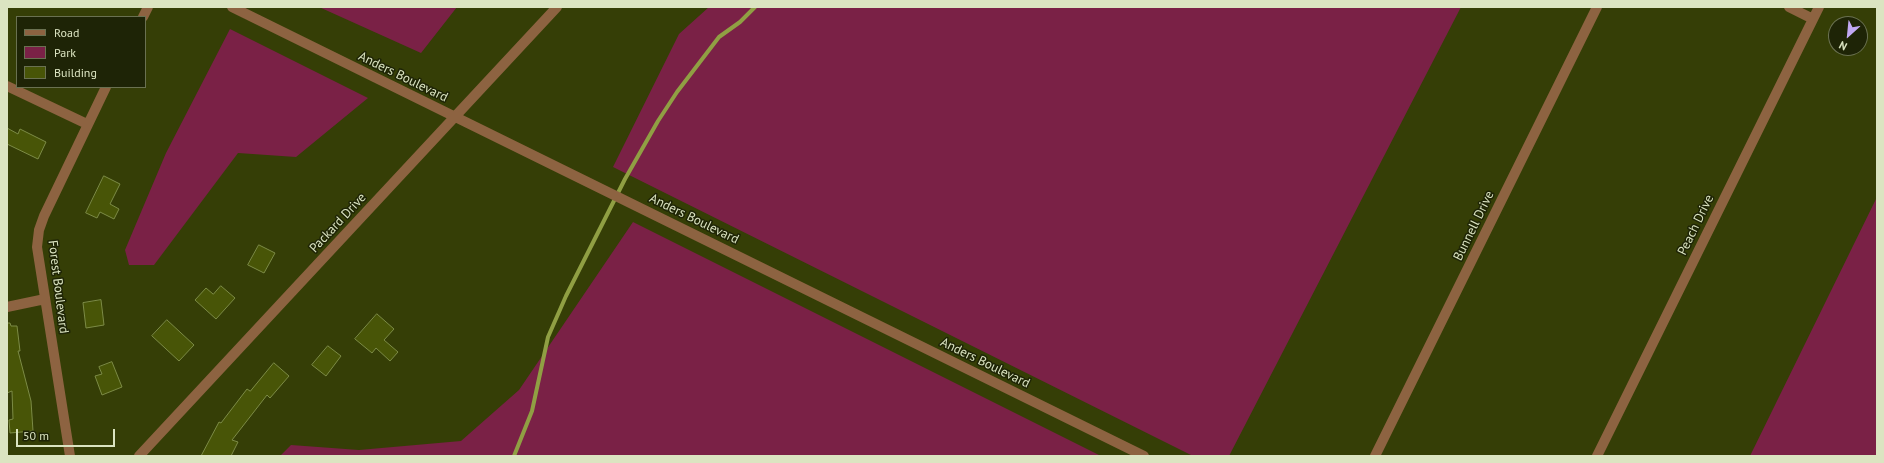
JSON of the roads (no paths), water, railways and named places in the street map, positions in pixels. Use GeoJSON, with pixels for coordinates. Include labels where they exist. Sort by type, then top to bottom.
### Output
{"type":"FeatureCollection","features":[{"type":"Feature","properties":{"kind":"street"},"geometry":{"type":"LineString","coordinates":[[143,16],[148,7]]}},
{"type":"Feature","properties":{"kind":"street","name":"Anders Boulevard"},"geometry":{"type":"LineString","coordinates":[[232,7],[1144,456]]}},
{"type":"Feature","properties":{"kind":"street","name":"Packard Drive"},"geometry":{"type":"LineString","coordinates":[[139,456],[557,7]]}},
{"type":"Feature","properties":{"kind":"street","name":"Bunnell Drive"},"geometry":{"type":"LineString","coordinates":[[1375,456],[1598,7]]}},
{"type":"Feature","properties":{"kind":"street"},"geometry":{"type":"LineString","coordinates":[[1789,7],[1813,19]]}},
{"type":"Feature","properties":{"kind":"street","name":"Peach Drive"},"geometry":{"type":"LineString","coordinates":[[1597,456],[1819,7]]}},
{"type":"Feature","properties":{"kind":"street"},"geometry":{"type":"LineString","coordinates":[[7,86],[87,124]]}},
{"type":"Feature","properties":{"kind":"street","name":"Forest Boulevard"},"geometry":{"type":"LineString","coordinates":[[70,456],[37,247],[39,230],[44,216],[105,88]]}},
{"type":"Feature","properties":{"kind":"street"},"geometry":{"type":"LineString","coordinates":[[7,307],[45,299]]}},
{"type":"Feature","properties":{"kind":"waterway"},"geometry":{"type":"LineString","coordinates":[[514,456],[532,411],[548,337],[566,296],[625,179],[658,121],[677,92],[719,37],[740,22],[755,7]]}}]}
